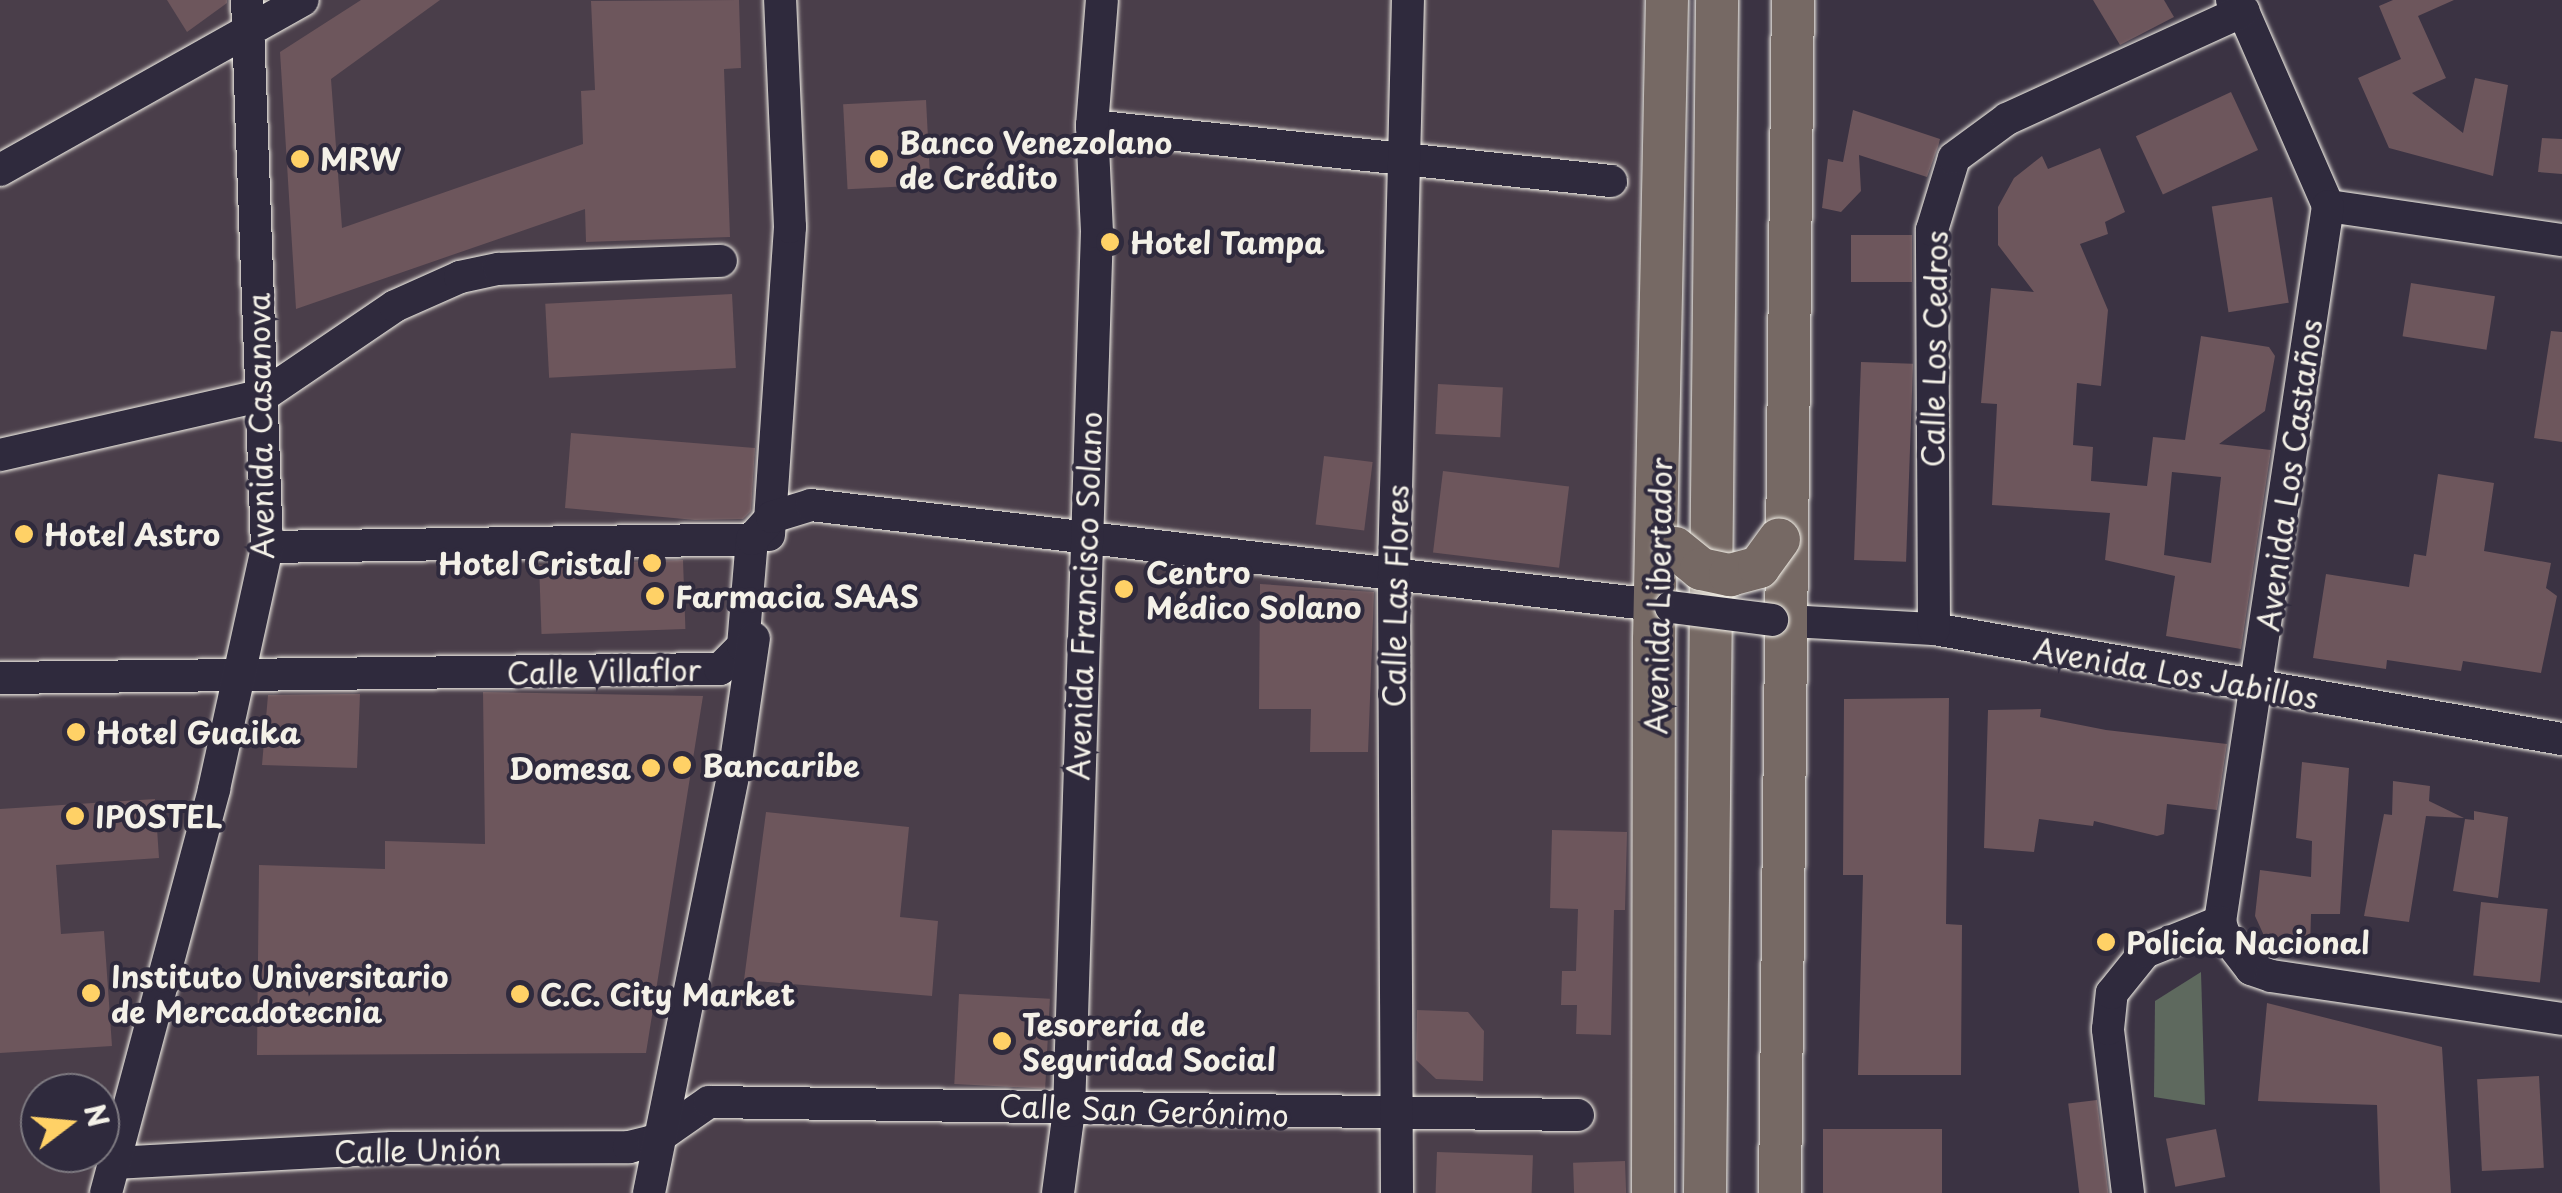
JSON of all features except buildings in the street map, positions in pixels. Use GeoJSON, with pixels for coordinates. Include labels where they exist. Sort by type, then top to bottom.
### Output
{"type":"FeatureCollection","features":[{"type":"Feature","properties":{"kind":"main road","name":"Avenida Libertador"},"geometry":{"type":"LineString","coordinates":[[1654,1193],[1663,606],[1668,531],[1667,0]]}},
{"type":"Feature","properties":{"kind":"main road","name":"Avenida Libertador"},"geometry":{"type":"LineString","coordinates":[[1705,1193],[1717,0]]}},
{"type":"Feature","properties":{"kind":"main road"},"geometry":{"type":"LineString","coordinates":[[1732,1193],[1744,0]]}},
{"type":"Feature","properties":{"kind":"main road"},"geometry":{"type":"LineString","coordinates":[[1780,1193],[1781,621],[1792,0]]}},
{"type":"Feature","properties":{"kind":"main road"},"geometry":{"type":"LineString","coordinates":[[1668,531],[1701,569],[1730,575],[1759,567],[1784,525]]}},
{"type":"Feature","properties":{"kind":"street"},"geometry":{"type":"LineString","coordinates":[[0,170],[247,16],[302,0]]}},
{"type":"Feature","properties":{"kind":"street"},"geometry":{"type":"LineString","coordinates":[[649,1193],[666,1134],[736,761],[762,528],[790,227],[780,0]]}},
{"type":"Feature","properties":{"kind":"street","name":"Avenida Francisco Solano"},"geometry":{"type":"LineString","coordinates":[[1058,1193],[1069,1112],[1084,532],[1097,232],[1092,126],[1102,0]]}},
{"type":"Feature","properties":{"kind":"street","name":"Calle Las Flores"},"geometry":{"type":"LineString","coordinates":[[1398,1193],[1394,1117],[1394,570],[1408,0]]}},
{"type":"Feature","properties":{"kind":"street"},"geometry":{"type":"LineString","coordinates":[[2237,6],[2328,206],[2562,240]]}},
{"type":"Feature","properties":{"kind":"street","name":"Calle Los Cedros"},"geometry":{"type":"LineString","coordinates":[[1934,629],[1932,230],[1954,158],[1996,125],[2237,6]]}},
{"type":"Feature","properties":{"kind":"street","name":"Avenida Casanova"},"geometry":{"type":"LineString","coordinates":[[110,1178],[241,676],[267,547],[247,16]]}},
{"type":"Feature","properties":{"kind":"street"},"geometry":{"type":"LineString","coordinates":[[1092,126],[1611,181]]}},
{"type":"Feature","properties":{"kind":"street","name":"Avenida Los Castaños"},"geometry":{"type":"LineString","coordinates":[[2220,922],[2328,206]]}},
{"type":"Feature","properties":{"kind":"street"},"geometry":{"type":"LineString","coordinates":[[0,455],[264,395],[394,306],[460,277],[721,261]]}},
{"type":"Feature","properties":{"kind":"street"},"geometry":{"type":"LineString","coordinates":[[267,547],[762,528],[811,504],[1084,532],[1663,606]]}},
{"type":"Feature","properties":{"kind":"street","name":"Calle Villaflor"},"geometry":{"type":"LineString","coordinates":[[0,678],[720,669],[744,646],[762,528]]}},
{"type":"Feature","properties":{"kind":"street","name":"Avenida Los Jabillos"},"geometry":{"type":"LineString","coordinates":[[1663,606],[1781,621],[1934,629],[2258,690],[2562,739]]}},
{"type":"Feature","properties":{"kind":"street"},"geometry":{"type":"LineString","coordinates":[[2128,1193],[2108,1029],[2112,993],[2145,952],[2220,922],[2232,950],[2251,969],[2271,976],[2562,1019]]}},
{"type":"Feature","properties":{"kind":"street","name":"Calle Unión"},"geometry":{"type":"LineString","coordinates":[[110,1178],[392,1148],[629,1147],[666,1134],[710,1102]]}},
{"type":"Feature","properties":{"kind":"street","name":"Calle San Gerónimo"},"geometry":{"type":"LineString","coordinates":[[710,1102],[946,1102],[1069,1112],[1394,1117],[1578,1115]]}},
{"type":"Feature","properties":{"kind":"shaded area"},"geometry":{"type":"Polygon","coordinates":[[[0,0],[1644,0],[1637,377],[1639,1193],[0,1193],[0,0]]]}},
{"type":"Feature","properties":{"kind":"green space"},"geometry":{"type":"Polygon","coordinates":[[[2201,972],[2205,1105],[2154,1097],[2155,1001],[2201,972]]]}},
{"type":"Feature","properties":{"kind":"place","name":"MRW"},"geometry":{"type":"Point","coordinates":[300,159]}},
{"type":"Feature","properties":{"kind":"place","name":"Banco Venezolano de Crédito"},"geometry":{"type":"Point","coordinates":[879,159]}},
{"type":"Feature","properties":{"kind":"place","name":"Hotel Tampa"},"geometry":{"type":"Point","coordinates":[1110,242]}},
{"type":"Feature","properties":{"kind":"place","name":"Hotel Astro"},"geometry":{"type":"Point","coordinates":[24,534]}},
{"type":"Feature","properties":{"kind":"place","name":"Hotel Cristal"},"geometry":{"type":"Point","coordinates":[652,563]}},
{"type":"Feature","properties":{"kind":"place","name":"Centro Médico Solano"},"geometry":{"type":"Point","coordinates":[1124,589]}},
{"type":"Feature","properties":{"kind":"place","name":"Farmacia SAAS"},"geometry":{"type":"Point","coordinates":[655,596]}},
{"type":"Feature","properties":{"kind":"place","name":"Hotel Guaika"},"geometry":{"type":"Point","coordinates":[76,732]}},
{"type":"Feature","properties":{"kind":"place","name":"Bancaribe"},"geometry":{"type":"Point","coordinates":[682,765]}},
{"type":"Feature","properties":{"kind":"place","name":"Domesa"},"geometry":{"type":"Point","coordinates":[651,768]}},
{"type":"Feature","properties":{"kind":"place","name":"IPOSTEL"},"geometry":{"type":"Point","coordinates":[75,816]}},
{"type":"Feature","properties":{"kind":"place","name":"Policía Nacional"},"geometry":{"type":"Point","coordinates":[2106,942]}},
{"type":"Feature","properties":{"kind":"place","name":"Instituto Universitario de Mercadotecnia"},"geometry":{"type":"Point","coordinates":[91,993]}},
{"type":"Feature","properties":{"kind":"place","name":"C.C. City Market"},"geometry":{"type":"Point","coordinates":[520,994]}},
{"type":"Feature","properties":{"kind":"place","name":"Tesorería de Seguridad Social"},"geometry":{"type":"Point","coordinates":[1002,1041]}}]}
